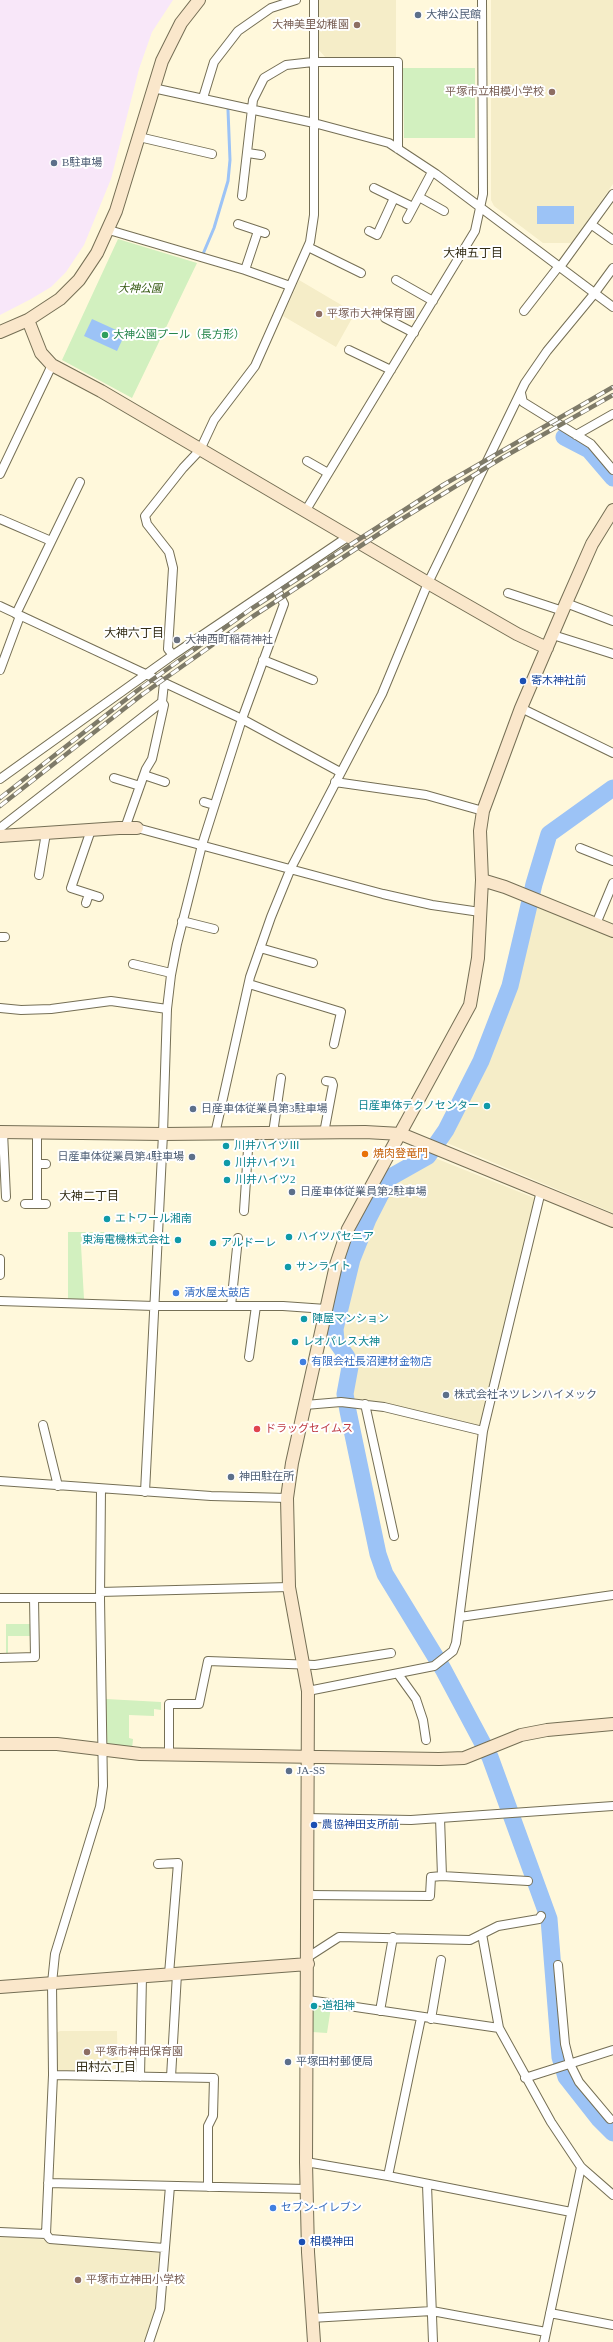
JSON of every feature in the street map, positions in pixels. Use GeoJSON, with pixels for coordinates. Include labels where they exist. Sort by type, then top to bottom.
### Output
{"type":"FeatureCollection","features":[{"type":"Feature","properties":{"kind":"street"},"geometry":{"type":"LineString","coordinates":[[0,332],[28,320],[60,299],[79,280],[98,253],[109,230],[153,88],[170,41],[181,23],[199,0]]}},
{"type":"Feature","properties":{"kind":"street"},"geometry":{"type":"LineString","coordinates":[[203,98],[214,62],[238,31],[271,8],[296,0]]}},
{"type":"Feature","properties":{"kind":"street"},"geometry":{"type":"LineString","coordinates":[[173,655],[168,649],[173,568],[169,552],[147,524],[145,516],[182,468],[200,450],[214,420],[255,366],[308,246],[314,221],[314,0]]}},
{"type":"Feature","properties":{"kind":"street"},"geometry":{"type":"LineString","coordinates":[[306,510],[474,234],[481,209],[483,194],[482,0]]}},
{"type":"Feature","properties":{"kind":"street"},"geometry":{"type":"LineString","coordinates":[[242,196],[248,153],[251,109],[261,83],[274,71],[286,64],[314,62],[398,62],[398,149]]}},
{"type":"Feature","properties":{"kind":"street"},"geometry":{"type":"LineString","coordinates":[[153,88],[314,123],[389,143],[432,172],[613,307]]}},
{"type":"Feature","properties":{"kind":"street"},"geometry":{"type":"LineString","coordinates":[[139,137],[188,152],[212,154]]}},
{"type":"Feature","properties":{"kind":"street"},"geometry":{"type":"LineString","coordinates":[[248,153],[261,155]]}},
{"type":"Feature","properties":{"kind":"street"},"geometry":{"type":"LineString","coordinates":[[407,219],[432,172]]}},
{"type":"Feature","properties":{"kind":"street"},"geometry":{"type":"LineString","coordinates":[[374,188],[413,207]]}},
{"type":"Feature","properties":{"kind":"street"},"geometry":{"type":"LineString","coordinates":[[524,311],[533,307],[559,267],[592,225],[613,194]]}},
{"type":"Feature","properties":{"kind":"street"},"geometry":{"type":"LineString","coordinates":[[419,197],[444,211]]}},
{"type":"Feature","properties":{"kind":"street"},"geometry":{"type":"LineString","coordinates":[[369,231],[377,235],[394,198]]}},
{"type":"Feature","properties":{"kind":"street"},"geometry":{"type":"LineString","coordinates":[[238,224],[262,232],[245,270]]}},
{"type":"Feature","properties":{"kind":"street"},"geometry":{"type":"LineString","coordinates":[[592,225],[613,240]]}},
{"type":"Feature","properties":{"kind":"street"},"geometry":{"type":"LineString","coordinates":[[109,230],[245,270],[290,286]]}},
{"type":"Feature","properties":{"kind":"street"},"geometry":{"type":"LineString","coordinates":[[308,246],[355,266],[361,273]]}},
{"type":"Feature","properties":{"kind":"street"},"geometry":{"type":"LineString","coordinates":[[215,1134],[249,984],[260,948],[291,868],[382,694],[428,583],[533,369],[594,294],[613,268]]}},
{"type":"Feature","properties":{"kind":"street"},"geometry":{"type":"LineString","coordinates":[[396,280],[433,301]]}},
{"type":"Feature","properties":{"kind":"street"},"geometry":{"type":"LineString","coordinates":[[385,318],[414,333]]}},
{"type":"Feature","properties":{"kind":"street"},"geometry":{"type":"LineString","coordinates":[[28,320],[42,353],[52,365],[101,391],[517,634],[547,648]]}},
{"type":"Feature","properties":{"kind":"street"},"geometry":{"type":"LineString","coordinates":[[349,350],[391,370]]}},
{"type":"Feature","properties":{"kind":"street"},"geometry":{"type":"LineString","coordinates":[[0,474],[52,365]]}},
{"type":"Feature","properties":{"kind":"street"},"geometry":{"type":"LineString","coordinates":[[521,393],[523,402],[591,444],[613,470]]}},
{"type":"Feature","properties":{"kind":"street"},"geometry":{"type":"LineString","coordinates":[[576,435],[613,414]]}},
{"type":"Feature","properties":{"kind":"street"},"geometry":{"type":"LineString","coordinates":[[306,461],[328,473]]}},
{"type":"Feature","properties":{"kind":"street"},"geometry":{"type":"LineString","coordinates":[[0,670],[18,615],[51,541],[80,482]]}},
{"type":"Feature","properties":{"kind":"street"},"geometry":{"type":"LineString","coordinates":[[314,2342],[311,2318],[306,2189],[308,2000],[308,1691],[289,1587],[287,1498],[292,1463],[336,1265],[348,1229],[365,1195],[470,1005],[478,958],[482,880],[480,831],[483,811],[521,708],[564,607],[592,544],[613,510]]}},
{"type":"Feature","properties":{"kind":"street"},"geometry":{"type":"LineString","coordinates":[[0,519],[51,541]]}},
{"type":"Feature","properties":{"kind":"street"},"geometry":{"type":"LineString","coordinates":[[0,779],[173,655],[349,536]]}},
{"type":"Feature","properties":{"kind":"street"},"geometry":{"type":"LineString","coordinates":[[144,1492],[163,1134],[167,1009],[171,973],[182,921],[214,805],[242,719],[284,604],[275,586]]}},
{"type":"Feature","properties":{"kind":"street"},"geometry":{"type":"LineString","coordinates":[[522,598],[525,589]]}},
{"type":"Feature","properties":{"kind":"street"},"geometry":{"type":"LineString","coordinates":[[508,592],[522,598],[564,607],[613,621]]}},
{"type":"Feature","properties":{"kind":"street"},"geometry":{"type":"LineString","coordinates":[[0,606],[242,719],[340,772]]}},
{"type":"Feature","properties":{"kind":"street"},"geometry":{"type":"LineString","coordinates":[[553,635],[613,654]]}},
{"type":"Feature","properties":{"kind":"street"},"geometry":{"type":"LineString","coordinates":[[263,660],[313,680]]}},
{"type":"Feature","properties":{"kind":"street"},"geometry":{"type":"LineString","coordinates":[[131,828],[140,786],[152,760],[164,705],[162,702],[164,683]]}},
{"type":"Feature","properties":{"kind":"street"},"geometry":{"type":"LineString","coordinates":[[0,828],[162,702]]}},
{"type":"Feature","properties":{"kind":"street"},"geometry":{"type":"LineString","coordinates":[[521,708],[613,753]]}},
{"type":"Feature","properties":{"kind":"street"},"geometry":{"type":"LineString","coordinates":[[144,776],[165,782]]}},
{"type":"Feature","properties":{"kind":"street"},"geometry":{"type":"LineString","coordinates":[[114,778],[140,786]]}},
{"type":"Feature","properties":{"kind":"street"},"geometry":{"type":"LineString","coordinates":[[335,782],[426,795],[483,811]]}},
{"type":"Feature","properties":{"kind":"street"},"geometry":{"type":"LineString","coordinates":[[204,802],[214,805]]}},
{"type":"Feature","properties":{"kind":"street"},"geometry":{"type":"LineString","coordinates":[[0,836],[131,828],[291,868],[394,897],[480,912]]}},
{"type":"Feature","properties":{"kind":"street"},"geometry":{"type":"LineString","coordinates":[[91,830],[71,888],[98,897]]}},
{"type":"Feature","properties":{"kind":"street"},"geometry":{"type":"LineString","coordinates":[[39,875],[46,833]]}},
{"type":"Feature","properties":{"kind":"street"},"geometry":{"type":"LineString","coordinates":[[580,848],[613,861]]}},
{"type":"Feature","properties":{"kind":"street"},"geometry":{"type":"LineString","coordinates":[[482,880],[506,887],[613,930]]}},
{"type":"Feature","properties":{"kind":"street"},"geometry":{"type":"LineString","coordinates":[[596,924],[613,883]]}},
{"type":"Feature","properties":{"kind":"street"},"geometry":{"type":"LineString","coordinates":[[86,903],[89,894]]}},
{"type":"Feature","properties":{"kind":"street"},"geometry":{"type":"LineString","coordinates":[[182,921],[214,929]]}},
{"type":"Feature","properties":{"kind":"street"},"geometry":{"type":"LineString","coordinates":[[260,948],[313,963]]}},
{"type":"Feature","properties":{"kind":"street"},"geometry":{"type":"LineString","coordinates":[[133,964],[171,973]]}},
{"type":"Feature","properties":{"kind":"street"},"geometry":{"type":"LineString","coordinates":[[249,984],[297,1003],[341,1012],[340,1036],[334,1044]]}},
{"type":"Feature","properties":{"kind":"street"},"geometry":{"type":"LineString","coordinates":[[0,1008],[21,1010],[50,1009],[111,1001],[167,1009]]}},
{"type":"Feature","properties":{"kind":"street"},"geometry":{"type":"LineString","coordinates":[[273,1133],[282,1078]]}},
{"type":"Feature","properties":{"kind":"street"},"geometry":{"type":"LineString","coordinates":[[324,1133],[337,1088],[332,1082],[326,1081]]}},
{"type":"Feature","properties":{"kind":"street"},"geometry":{"type":"LineString","coordinates":[[6,1197],[2,1132],[400,1134],[424,1142],[613,1221]]}},
{"type":"Feature","properties":{"kind":"street"},"geometry":{"type":"LineString","coordinates":[[37,1133],[37,1204]]}},
{"type":"Feature","properties":{"kind":"street"},"geometry":{"type":"LineString","coordinates":[[244,1211],[249,1134]]}},
{"type":"Feature","properties":{"kind":"street"},"geometry":{"type":"LineString","coordinates":[[37,1164],[46,1164]]}},
{"type":"Feature","properties":{"kind":"street"},"geometry":{"type":"LineString","coordinates":[[308,1691],[361,1679],[398,1674],[434,1666],[444,1660],[453,1651],[456,1643],[460,1617],[483,1431],[541,1191]]}},
{"type":"Feature","properties":{"kind":"street"},"geometry":{"type":"LineString","coordinates":[[25,1204],[46,1204]]}},
{"type":"Feature","properties":{"kind":"street"},"geometry":{"type":"LineString","coordinates":[[231,1306],[238,1238]]}},
{"type":"Feature","properties":{"kind":"street"},"geometry":{"type":"LineString","coordinates":[[0,1260],[0,1275]]}},
{"type":"Feature","properties":{"kind":"street"},"geometry":{"type":"LineString","coordinates":[[0,1301],[154,1306],[256,1306],[326,1309]]}},
{"type":"Feature","properties":{"kind":"street"},"geometry":{"type":"LineString","coordinates":[[249,1357],[256,1306]]}},
{"type":"Feature","properties":{"kind":"street"},"geometry":{"type":"LineString","coordinates":[[305,1405],[341,1402],[365,1404],[384,1407],[483,1431]]}},
{"type":"Feature","properties":{"kind":"street"},"geometry":{"type":"LineString","coordinates":[[365,1404],[394,1536]]}},
{"type":"Feature","properties":{"kind":"street"},"geometry":{"type":"LineString","coordinates":[[42,1425],[58,1486]]}},
{"type":"Feature","properties":{"kind":"street"},"geometry":{"type":"LineString","coordinates":[[0,1481],[144,1492],[287,1498]]}},
{"type":"Feature","properties":{"kind":"street"},"geometry":{"type":"LineString","coordinates":[[101,1489],[100,1595],[103,1786],[100,1807],[58,1938],[52,1983],[53,2075],[46,2234],[50,2239],[164,2248]]}},
{"type":"Feature","properties":{"kind":"street"},"geometry":{"type":"LineString","coordinates":[[0,1598],[34,1598],[289,1587]]}},
{"type":"Feature","properties":{"kind":"street"},"geometry":{"type":"LineString","coordinates":[[460,1617],[613,1595]]}},
{"type":"Feature","properties":{"kind":"street"},"geometry":{"type":"LineString","coordinates":[[0,1658],[35,1657],[34,1598]]}},
{"type":"Feature","properties":{"kind":"street"},"geometry":{"type":"LineString","coordinates":[[169,1755],[169,1704],[199,1704],[208,1661],[303,1665],[392,1653]]}},
{"type":"Feature","properties":{"kind":"street"},"geometry":{"type":"LineString","coordinates":[[398,1674],[416,1699],[423,1720],[426,1740]]}},
{"type":"Feature","properties":{"kind":"street"},"geometry":{"type":"LineString","coordinates":[[0,1744],[57,1744],[102,1750],[169,1755],[439,1760],[464,1758],[521,1735],[547,1730],[613,1724]]}},
{"type":"Feature","properties":{"kind":"street"},"geometry":{"type":"LineString","coordinates":[[307,1818],[411,1820],[613,1806]]}},
{"type":"Feature","properties":{"kind":"street"},"geometry":{"type":"LineString","coordinates":[[440,1818],[442,1876]]}},
{"type":"Feature","properties":{"kind":"street"},"geometry":{"type":"LineString","coordinates":[[158,1864],[178,1863],[173,1974],[171,2077]]}},
{"type":"Feature","properties":{"kind":"street"},"geometry":{"type":"LineString","coordinates":[[308,1895],[430,1896],[431,1877],[442,1876],[528,1881]]}},
{"type":"Feature","properties":{"kind":"street"},"geometry":{"type":"LineString","coordinates":[[0,1987],[173,1974],[308,1960],[339,1937],[393,1937],[470,1940],[498,1926],[539,1919],[541,1916]]}},
{"type":"Feature","properties":{"kind":"street"},"geometry":{"type":"LineString","coordinates":[[482,1934],[499,2028],[525,2078],[551,2122],[581,2167],[613,2195]]}},
{"type":"Feature","properties":{"kind":"street"},"geometry":{"type":"LineString","coordinates":[[380,2011],[393,1937]]}},
{"type":"Feature","properties":{"kind":"street"},"geometry":{"type":"LineString","coordinates":[[431,2019],[441,1960]]}},
{"type":"Feature","properties":{"kind":"street"},"geometry":{"type":"LineString","coordinates":[[558,1965],[565,2044],[570,2064],[579,2082],[610,2119]]}},
{"type":"Feature","properties":{"kind":"street"},"geometry":{"type":"LineString","coordinates":[[140,2077],[142,1976]]}},
{"type":"Feature","properties":{"kind":"street"},"geometry":{"type":"LineString","coordinates":[[308,2000],[421,2018],[499,2028]]}},
{"type":"Feature","properties":{"kind":"street"},"geometry":{"type":"LineString","coordinates":[[388,2176],[421,2018]]}},
{"type":"Feature","properties":{"kind":"street"},"geometry":{"type":"LineString","coordinates":[[525,2078],[613,2050]]}},
{"type":"Feature","properties":{"kind":"street"},"geometry":{"type":"LineString","coordinates":[[53,2075],[214,2078],[213,2116],[208,2126],[208,2187]]}},
{"type":"Feature","properties":{"kind":"street"},"geometry":{"type":"LineString","coordinates":[[306,2162],[388,2176],[427,2185],[571,2212]]}},
{"type":"Feature","properties":{"kind":"street"},"geometry":{"type":"LineString","coordinates":[[544,2342],[581,2167]]}},
{"type":"Feature","properties":{"kind":"street"},"geometry":{"type":"LineString","coordinates":[[48,2183],[306,2189]]}},
{"type":"Feature","properties":{"kind":"street"},"geometry":{"type":"LineString","coordinates":[[427,2185],[434,2342]]}},
{"type":"Feature","properties":{"kind":"street"},"geometry":{"type":"LineString","coordinates":[[149,2342],[160,2309],[170,2186]]}},
{"type":"Feature","properties":{"kind":"street"},"geometry":{"type":"LineString","coordinates":[[0,2232],[46,2234]]}},
{"type":"Feature","properties":{"kind":"street"},"geometry":{"type":"LineString","coordinates":[[311,2318],[432,2311],[546,2332]]}},
{"type":"Feature","properties":{"kind":"street"},"geometry":{"type":"LineString","coordinates":[[550,2313],[613,2325]]}},
{"type":"Feature","properties":{"kind":"shaded area","name":"B駐車場"},"geometry":{"type":"Polygon","coordinates":[[[0,0],[173,0],[152,32],[139,69],[111,179],[84,245],[66,272],[51,287],[0,315],[0,0]]]}},
{"type":"Feature","properties":{"kind":"shaded area","name":"大神美里幼稚園"},"geometry":{"type":"Polygon","coordinates":[[[318,0],[396,0],[396,58],[326,58],[318,49],[318,0]]]}},
{"type":"Feature","properties":{"kind":"shaded area","name":"平塚市立相模小学校"},"geometry":{"type":"Polygon","coordinates":[[[491,0],[613,0],[613,184],[572,243],[543,243],[494,206],[491,200],[491,0]]]}},
{"type":"Feature","properties":{"kind":"shaded area","name":"平塚市大神保育園"},"geometry":{"type":"Polygon","coordinates":[[[299,280],[355,313],[336,347],[283,316],[299,280]]]}},
{"type":"Feature","properties":{"kind":"shaded area"},"geometry":{"type":"Polygon","coordinates":[[[531,903],[613,936],[613,1213],[440,1140],[482,1063],[511,987],[531,903]]]}},
{"type":"Feature","properties":{"kind":"shaded area"},"geometry":{"type":"Polygon","coordinates":[[[435,1158],[537,1199],[483,1426],[479,1427],[350,1399],[348,1394],[352,1363],[337,1337],[336,1329],[352,1259],[369,1220],[390,1179],[435,1158]]]}},
{"type":"Feature","properties":{"kind":"shaded area","name":"平塚市神田保育園"},"geometry":{"type":"Polygon","coordinates":[[[60,2031],[117,2031],[118,2073],[59,2073],[56,2070],[56,2033],[60,2031]]]}},
{"type":"Feature","properties":{"kind":"shaded area","name":"平塚市立神田小学校"},"geometry":{"type":"Polygon","coordinates":[[[0,2236],[157,2249],[159,2253],[155,2308],[145,2342],[0,2342],[0,2236]]]}},
{"type":"Feature","properties":{"kind":"green space"},"geometry":{"type":"Polygon","coordinates":[[[403,68],[475,68],[475,138],[404,138],[403,68]]]}},
{"type":"Feature","properties":{"kind":"green space","name":"大神公園"},"geometry":{"type":"Polygon","coordinates":[[[118,239],[197,263],[132,398],[62,360],[118,239]]]}},
{"type":"Feature","properties":{"kind":"green space"},"geometry":{"type":"Polygon","coordinates":[[[68,1232],[146,1232],[146,1244],[81,1245],[84,1299],[68,1299],[68,1232]]]}},
{"type":"Feature","properties":{"kind":"green space"},"geometry":{"type":"Polygon","coordinates":[[[6,1624],[34,1624],[34,1636],[8,1636],[8,1655],[6,1655],[6,1624]]]}},
{"type":"Feature","properties":{"kind":"green space"},"geometry":{"type":"Polygon","coordinates":[[[106,1699],[161,1702],[161,1710],[154,1709],[154,1716],[129,1715],[129,1738],[133,1739],[132,1749],[107,1745],[104,1722],[106,1699]]]}},
{"type":"Feature","properties":{"kind":"green space"},"geometry":{"type":"Polygon","coordinates":[[[312,2004],[331,2007],[327,2033],[312,2032],[312,2004]]]}},
{"type":"Feature","properties":{"kind":"water"},"geometry":{"type":"Polygon","coordinates":[[[537,206],[574,206],[574,224],[537,224],[537,206]]]}},
{"type":"Feature","properties":{"kind":"water","name":"大神公園プール（長方形）"},"geometry":{"type":"Polygon","coordinates":[[[92,319],[125,334],[117,351],[84,336],[92,319]]]}},
{"type":"Feature","properties":{"kind":"waterway"},"geometry":{"type":"LineString","coordinates":[[203,254],[214,228],[228,181],[230,160],[228,110]]}},
{"type":"Feature","properties":{"kind":"waterway"},"geometry":{"type":"LineString","coordinates":[[564,437],[589,450],[613,478]]}},
{"type":"Feature","properties":{"kind":"waterway"},"geometry":{"type":"LineString","coordinates":[[613,788],[549,834],[534,884],[510,986],[481,1061],[446,1130],[428,1156],[389,1178],[368,1219],[352,1259],[335,1329],[336,1341],[347,1357],[350,1367],[345,1394],[378,1554],[385,1574],[443,1669],[490,1757],[549,1919],[560,2057],[566,2077],[599,2119],[613,2133]]}},
{"type":"Feature","properties":{"kind":"railway"},"geometry":{"type":"LineString","coordinates":[[0,798],[138,690],[251,609],[443,485],[613,387]]}},
{"type":"Feature","properties":{"kind":"railway"},"geometry":{"type":"LineString","coordinates":[[0,806],[143,694],[252,617],[397,522],[502,458],[613,395]]}},
{"type":"Feature","properties":{"kind":"place","name":"大神公民館"},"geometry":{"type":"Point","coordinates":[418,15]}},
{"type":"Feature","properties":{"kind":"place","name":"大神美里幼稚園"},"geometry":{"type":"Point","coordinates":[357,25]}},
{"type":"Feature","properties":{"kind":"place","name":"平塚市立相模小学校"},"geometry":{"type":"Point","coordinates":[552,92]}},
{"type":"Feature","properties":{"kind":"place","name":"B駐車場"},"geometry":{"type":"Point","coordinates":[54,163]}},
{"type":"Feature","properties":{"kind":"place","name":"平塚市大神保育園"},"geometry":{"type":"Point","coordinates":[319,314]}},
{"type":"Feature","properties":{"kind":"place","name":"大神公園プール（長方形）"},"geometry":{"type":"Point","coordinates":[105,335]}},
{"type":"Feature","properties":{"kind":"place","name":"大神西町稲荷神社"},"geometry":{"type":"Point","coordinates":[177,640]}},
{"type":"Feature","properties":{"kind":"place","name":"寄木神社前"},"geometry":{"type":"Point","coordinates":[523,681]}},
{"type":"Feature","properties":{"kind":"place","name":"日産車体テクノセンター"},"geometry":{"type":"Point","coordinates":[487,1106]}},
{"type":"Feature","properties":{"kind":"place","name":"日産車体従業員第3駐車場"},"geometry":{"type":"Point","coordinates":[193,1109]}},
{"type":"Feature","properties":{"kind":"place","name":"川井ハイツⅢ"},"geometry":{"type":"Point","coordinates":[226,1146]}},
{"type":"Feature","properties":{"kind":"place","name":"焼肉登竜門"},"geometry":{"type":"Point","coordinates":[365,1154]}},
{"type":"Feature","properties":{"kind":"place","name":"日産車体従業員第4駐車場"},"geometry":{"type":"Point","coordinates":[192,1157]}},
{"type":"Feature","properties":{"kind":"place","name":"川井ハイツ1"},"geometry":{"type":"Point","coordinates":[227,1163]}},
{"type":"Feature","properties":{"kind":"place","name":"川井ハイツ2"},"geometry":{"type":"Point","coordinates":[227,1180]}},
{"type":"Feature","properties":{"kind":"place","name":"日産車体従業員第2駐車場"},"geometry":{"type":"Point","coordinates":[292,1192]}},
{"type":"Feature","properties":{"kind":"place","name":"エトワール湘南"},"geometry":{"type":"Point","coordinates":[107,1219]}},
{"type":"Feature","properties":{"kind":"place","name":"ハイツパセニア"},"geometry":{"type":"Point","coordinates":[289,1237]}},
{"type":"Feature","properties":{"kind":"place","name":"東海電機株式会社"},"geometry":{"type":"Point","coordinates":[178,1240]}},
{"type":"Feature","properties":{"kind":"place","name":"アルドーレ"},"geometry":{"type":"Point","coordinates":[213,1243]}},
{"type":"Feature","properties":{"kind":"place","name":"サンライト"},"geometry":{"type":"Point","coordinates":[288,1267]}},
{"type":"Feature","properties":{"kind":"place","name":"清水屋太鼓店"},"geometry":{"type":"Point","coordinates":[176,1293]}},
{"type":"Feature","properties":{"kind":"place","name":"陣屋マンション"},"geometry":{"type":"Point","coordinates":[304,1319]}},
{"type":"Feature","properties":{"kind":"place","name":"レオパレス大神"},"geometry":{"type":"Point","coordinates":[295,1342]}},
{"type":"Feature","properties":{"kind":"place","name":"有限会社長沼建材金物店"},"geometry":{"type":"Point","coordinates":[303,1362]}},
{"type":"Feature","properties":{"kind":"place","name":"株式会社ネツレンハイメック"},"geometry":{"type":"Point","coordinates":[446,1395]}},
{"type":"Feature","properties":{"kind":"place","name":"ドラッグセイムス"},"geometry":{"type":"Point","coordinates":[257,1429]}},
{"type":"Feature","properties":{"kind":"place","name":"神田駐在所"},"geometry":{"type":"Point","coordinates":[231,1477]}},
{"type":"Feature","properties":{"kind":"place","name":"JA-SS"},"geometry":{"type":"Point","coordinates":[289,1771]}},
{"type":"Feature","properties":{"kind":"place","name":"農協神田支所前"},"geometry":{"type":"Point","coordinates":[314,1825]}},
{"type":"Feature","properties":{"kind":"place","name":"道祖神"},"geometry":{"type":"Point","coordinates":[314,2006]}},
{"type":"Feature","properties":{"kind":"place","name":"平塚市神田保育園"},"geometry":{"type":"Point","coordinates":[87,2052]}},
{"type":"Feature","properties":{"kind":"place","name":"平塚田村郵便局"},"geometry":{"type":"Point","coordinates":[288,2062]}},
{"type":"Feature","properties":{"kind":"place","name":"セブン-イレブン"},"geometry":{"type":"Point","coordinates":[273,2208]}},
{"type":"Feature","properties":{"kind":"place","name":"相模神田"},"geometry":{"type":"Point","coordinates":[302,2242]}},
{"type":"Feature","properties":{"kind":"place","name":"平塚市立神田小学校"},"geometry":{"type":"Point","coordinates":[78,2280]}},
{"type":"Feature","properties":{"kind":"district","name":"大神五丁目"},"geometry":{"type":"Point","coordinates":[473,254]}},
{"type":"Feature","properties":{"kind":"district","name":"大神六丁目"},"geometry":{"type":"Point","coordinates":[134,634]}},
{"type":"Feature","properties":{"kind":"district","name":"大神二丁目"},"geometry":{"type":"Point","coordinates":[89,1197]}},
{"type":"Feature","properties":{"kind":"district","name":"田村六丁目"},"geometry":{"type":"Point","coordinates":[106,2068]}}]}
